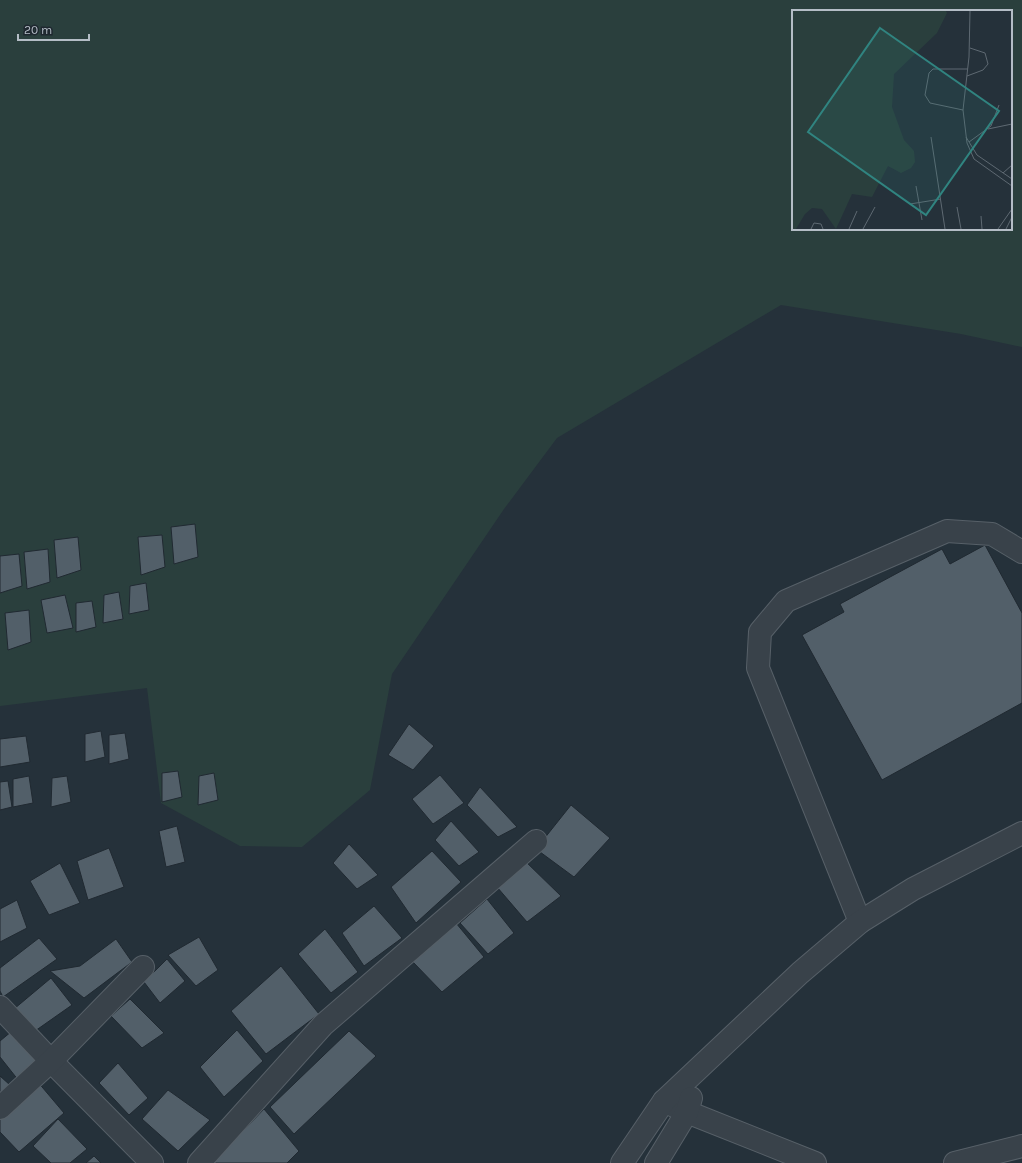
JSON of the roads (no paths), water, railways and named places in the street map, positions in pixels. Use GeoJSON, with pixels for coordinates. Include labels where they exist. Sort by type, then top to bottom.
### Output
{"type":"FeatureCollection","features":[{"type":"Feature","properties":{"kind":"street"},"geometry":{"type":"LineString","coordinates":[[860,922],[758,668],[760,632],[786,602],[947,531],[992,534],[1022,552]]}},
{"type":"Feature","properties":{"kind":"street"},"geometry":{"type":"LineString","coordinates":[[622,1163],[664,1101],[800,972],[860,922],[913,889],[1022,833]]}},
{"type":"Feature","properties":{"kind":"street"},"geometry":{"type":"LineString","coordinates":[[199,1163],[323,1025],[536,841]]}},
{"type":"Feature","properties":{"kind":"street"},"geometry":{"type":"LineString","coordinates":[[0,1108],[51,1061],[143,967]]}},
{"type":"Feature","properties":{"kind":"street"},"geometry":{"type":"LineString","coordinates":[[0,1007],[152,1163]]}},
{"type":"Feature","properties":{"kind":"street"},"geometry":{"type":"LineString","coordinates":[[656,1163],[687,1112],[697,1071]]}},
{"type":"Feature","properties":{"kind":"street"},"geometry":{"type":"LineString","coordinates":[[664,1101],[687,1112],[815,1163]]}},
{"type":"Feature","properties":{"kind":"street"},"geometry":{"type":"LineString","coordinates":[[955,1163],[1022,1146]]}}]}
